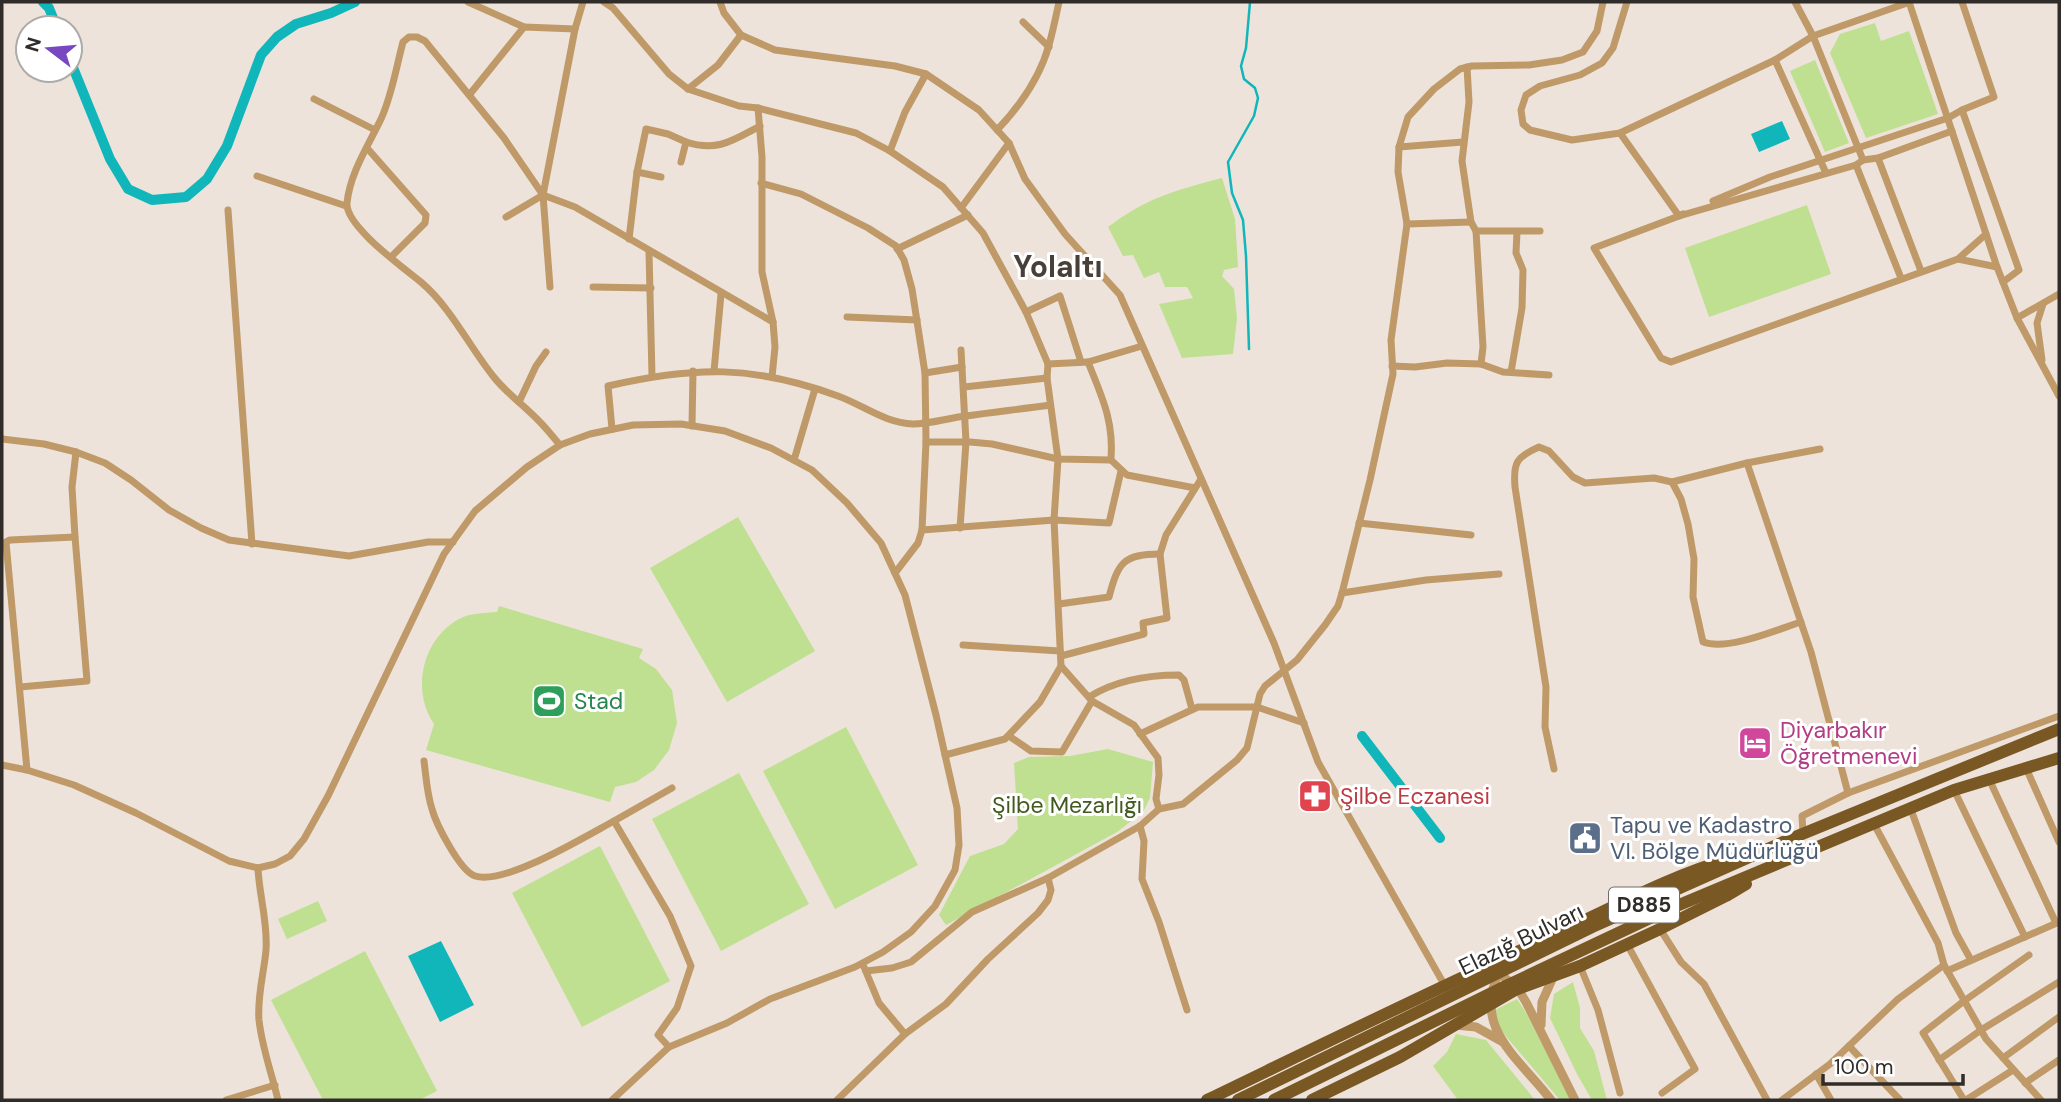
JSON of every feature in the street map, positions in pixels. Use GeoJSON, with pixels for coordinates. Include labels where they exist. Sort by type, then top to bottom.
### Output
{"type":"FeatureCollection","features":[{"type":"Feature","properties":{"kind":"highway","name":"Elazığ Bulvarı"},"geometry":{"type":"LineString","coordinates":[[1238,1100],[1592,927],[1803,833],[2059,729]]}},
{"type":"Feature","properties":{"kind":"highway","name":"Elazığ Bulvarı"},"geometry":{"type":"LineString","coordinates":[[1274,1100],[1490,998],[1559,961],[1667,910],[1910,807],[2059,758]]}},
{"type":"Feature","properties":{"kind":"highway"},"geometry":{"type":"LineString","coordinates":[[1207,1100],[1639,895],[1717,863],[1761,851]]}},
{"type":"Feature","properties":{"kind":"highway"},"geometry":{"type":"LineString","coordinates":[[1514,986],[1580,966],[1660,929],[1726,896],[1777,863]]}},
{"type":"Feature","properties":{"kind":"highway"},"geometry":{"type":"LineString","coordinates":[[1312,1100],[1400,1057],[1455,1025],[1490,998]]}},
{"type":"Feature","properties":{"kind":"street"},"geometry":{"type":"LineString","coordinates":[[468,2],[524,27],[575,29]]}},
{"type":"Feature","properties":{"kind":"street"},"geometry":{"type":"LineString","coordinates":[[550,287],[543,195],[575,29],[583,2]]}},
{"type":"Feature","properties":{"kind":"street"},"geometry":{"type":"LineString","coordinates":[[604,2],[613,8],[669,74],[688,89],[740,106],[758,108],[856,134],[890,151],[943,187],[984,233],[1026,312],[1048,364],[1047,378],[1058,459],[1054,520],[1061,666],[1040,702],[1009,736],[945,755]]}},
{"type":"Feature","properties":{"kind":"street"},"geometry":{"type":"LineString","coordinates":[[720,2],[724,13],[741,35],[775,50],[895,66],[926,74],[979,110],[1009,143],[1025,179],[1065,234],[1119,295],[1284,669],[1318,762],[1445,987]]}},
{"type":"Feature","properties":{"kind":"street"},"geometry":{"type":"LineString","coordinates":[[997,130],[1017,109],[1033,82],[1049,47],[1059,2]]}},
{"type":"Feature","properties":{"kind":"street"},"geometry":{"type":"LineString","coordinates":[[864,967],[892,968],[911,962],[972,912],[1048,878],[1140,826],[1159,809],[1183,804],[1237,760],[1247,748],[1256,707],[1265,686],[1297,660],[1338,606],[1342,593],[1393,374],[1391,340],[1407,224],[1398,172],[1399,147],[1408,117],[1417,105],[1448,77],[1467,67],[1529,65],[1562,60],[1583,52],[1597,31],[1603,2]]}},
{"type":"Feature","properties":{"kind":"street"},"geometry":{"type":"LineString","coordinates":[[1627,2],[1613,48],[1602,63],[1580,75],[1540,86],[1527,95],[1521,110],[1523,124],[1530,130],[1572,140],[1620,132],[1775,60],[1813,36],[1910,2],[1997,267],[2017,318],[2059,396]]}},
{"type":"Feature","properties":{"kind":"street"},"geometry":{"type":"LineString","coordinates":[[1796,2],[1813,36],[1858,147],[1860,162],[1901,278]]}},
{"type":"Feature","properties":{"kind":"street"},"geometry":{"type":"LineString","coordinates":[[1962,2],[1994,97],[1948,118],[1770,177],[1679,216],[1594,248],[1661,358],[1671,362],[1958,259],[1986,234]]}},
{"type":"Feature","properties":{"kind":"street"},"geometry":{"type":"LineString","coordinates":[[1023,22],[1049,47]]}},
{"type":"Feature","properties":{"kind":"street"},"geometry":{"type":"LineString","coordinates":[[470,94],[524,27]]}},
{"type":"Feature","properties":{"kind":"street"},"geometry":{"type":"LineString","coordinates":[[688,89],[718,65],[741,35]]}},
{"type":"Feature","properties":{"kind":"street"},"geometry":{"type":"LineString","coordinates":[[560,445],[493,377],[426,286],[359,228],[346,206],[360,159],[390,93],[403,42],[409,37],[425,41],[470,94],[543,195],[575,207],[773,322]]}},
{"type":"Feature","properties":{"kind":"street"},"geometry":{"type":"LineString","coordinates":[[1775,60],[1826,173]]}},
{"type":"Feature","properties":{"kind":"street"},"geometry":{"type":"LineString","coordinates":[[1467,67],[1469,102],[1462,161],[1471,222],[1476,231],[1483,347],[1481,364]]}},
{"type":"Feature","properties":{"kind":"street"},"geometry":{"type":"LineString","coordinates":[[890,151],[905,112],[926,74]]}},
{"type":"Feature","properties":{"kind":"street"},"geometry":{"type":"LineString","coordinates":[[314,99],[374,130]]}},
{"type":"Feature","properties":{"kind":"street"},"geometry":{"type":"LineString","coordinates":[[758,108],[762,272],[773,322],[775,347],[772,377]]}},
{"type":"Feature","properties":{"kind":"street"},"geometry":{"type":"LineString","coordinates":[[1962,110],[2019,270],[2003,282]]}},
{"type":"Feature","properties":{"kind":"street"},"geometry":{"type":"LineString","coordinates":[[629,239],[637,172],[646,129],[668,134],[703,148],[712,148],[733,141],[760,126]]}},
{"type":"Feature","properties":{"kind":"street"},"geometry":{"type":"LineString","coordinates":[[1679,216],[1878,158],[1952,131]]}},
{"type":"Feature","properties":{"kind":"street"},"geometry":{"type":"LineString","coordinates":[[1620,132],[1679,216]]}},
{"type":"Feature","properties":{"kind":"street"},"geometry":{"type":"LineString","coordinates":[[681,162],[686,142]]}},
{"type":"Feature","properties":{"kind":"street"},"geometry":{"type":"LineString","coordinates":[[1399,147],[1463,142]]}},
{"type":"Feature","properties":{"kind":"street"},"geometry":{"type":"LineString","coordinates":[[961,208],[1009,143]]}},
{"type":"Feature","properties":{"kind":"street"},"geometry":{"type":"LineString","coordinates":[[367,148],[426,215],[425,223],[391,257]]}},
{"type":"Feature","properties":{"kind":"street"},"geometry":{"type":"LineString","coordinates":[[1961,159],[1977,152]]}},
{"type":"Feature","properties":{"kind":"street"},"geometry":{"type":"LineString","coordinates":[[1878,158],[1922,271]]}},
{"type":"Feature","properties":{"kind":"street"},"geometry":{"type":"LineString","coordinates":[[637,172],[661,177]]}},
{"type":"Feature","properties":{"kind":"street"},"geometry":{"type":"LineString","coordinates":[[257,176],[346,206]]}},
{"type":"Feature","properties":{"kind":"street"},"geometry":{"type":"LineString","coordinates":[[761,183],[800,194],[868,228],[897,249],[904,260],[925,373],[927,422],[922,530],[918,542],[895,573]]}},
{"type":"Feature","properties":{"kind":"street"},"geometry":{"type":"LineString","coordinates":[[506,217],[543,195]]}},
{"type":"Feature","properties":{"kind":"street"},"geometry":{"type":"LineString","coordinates":[[228,210],[252,544]]}},
{"type":"Feature","properties":{"kind":"street"},"geometry":{"type":"LineString","coordinates":[[897,249],[968,215]]}},
{"type":"Feature","properties":{"kind":"street"},"geometry":{"type":"LineString","coordinates":[[1407,224],[1471,222]]}},
{"type":"Feature","properties":{"kind":"street"},"geometry":{"type":"LineString","coordinates":[[1476,231],[1540,231]]}},
{"type":"Feature","properties":{"kind":"street"},"geometry":{"type":"LineString","coordinates":[[1511,372],[1522,308],[1523,270],[1516,253],[1517,232]]}},
{"type":"Feature","properties":{"kind":"street"},"geometry":{"type":"LineString","coordinates":[[649,252],[652,376]]}},
{"type":"Feature","properties":{"kind":"street"},"geometry":{"type":"LineString","coordinates":[[1958,259],[1997,267]]}},
{"type":"Feature","properties":{"kind":"street"},"geometry":{"type":"LineString","coordinates":[[593,287],[650,288]]}},
{"type":"Feature","properties":{"kind":"street"},"geometry":{"type":"LineString","coordinates":[[714,371],[721,294]]}},
{"type":"Feature","properties":{"kind":"street"},"geometry":{"type":"LineString","coordinates":[[2017,318],[2059,294]]}},
{"type":"Feature","properties":{"kind":"street"},"geometry":{"type":"LineString","coordinates":[[1026,312],[1060,296],[1084,362],[1105,402],[1113,436],[1111,460]]}},
{"type":"Feature","properties":{"kind":"street"},"geometry":{"type":"LineString","coordinates":[[2043,304],[2037,323],[2044,368]]}},
{"type":"Feature","properties":{"kind":"street"},"geometry":{"type":"LineString","coordinates":[[847,317],[917,320]]}},
{"type":"Feature","properties":{"kind":"street"},"geometry":{"type":"LineString","coordinates":[[1048,364],[1084,362],[1142,346]]}},
{"type":"Feature","properties":{"kind":"street"},"geometry":{"type":"LineString","coordinates":[[960,528],[966,442],[961,350]]}},
{"type":"Feature","properties":{"kind":"street"},"geometry":{"type":"LineString","coordinates":[[519,402],[545,352]]}},
{"type":"Feature","properties":{"kind":"street"},"geometry":{"type":"LineString","coordinates":[[1392,366],[1481,364],[1511,372],[1549,375]]}},
{"type":"Feature","properties":{"kind":"street"},"geometry":{"type":"LineString","coordinates":[[925,373],[962,367]]}},
{"type":"Feature","properties":{"kind":"street"},"geometry":{"type":"LineString","coordinates":[[692,426],[693,371]]}},
{"type":"Feature","properties":{"kind":"street"},"geometry":{"type":"LineString","coordinates":[[612,429],[608,386],[652,376],[693,371],[743,372],[772,377],[854,402],[882,417],[911,424],[1051,405]]}},
{"type":"Feature","properties":{"kind":"street"},"geometry":{"type":"LineString","coordinates":[[964,387],[1047,378]]}},
{"type":"Feature","properties":{"kind":"street"},"geometry":{"type":"LineString","coordinates":[[794,460],[815,389]]}},
{"type":"Feature","properties":{"kind":"street"},"geometry":{"type":"LineString","coordinates":[[2,765],[74,785],[229,860],[258,868],[275,864],[290,856],[304,839],[334,784],[444,554],[475,511],[527,467],[560,445],[590,434],[633,425],[692,426],[725,431],[771,448],[794,460],[812,470],[847,502],[881,543],[905,595],[957,808],[959,845],[955,870],[934,906],[911,932],[864,967],[770,999],[727,1023],[669,1048],[612,1100]]}},
{"type":"Feature","properties":{"kind":"street"},"geometry":{"type":"LineString","coordinates":[[2,439],[44,444],[105,463],[169,510],[229,540],[349,556],[428,542],[453,542]]}},
{"type":"Feature","properties":{"kind":"street"},"geometry":{"type":"LineString","coordinates":[[926,442],[992,444],[1058,459],[1111,460],[1126,475],[1195,488]]}},
{"type":"Feature","properties":{"kind":"street"},"geometry":{"type":"LineString","coordinates":[[1554,769],[1545,727],[1546,687],[1515,487],[1514,468],[1517,461],[1539,447],[1549,451],[1573,477],[1585,483],[1654,478],[1672,482],[1747,463],[1820,449]]}},
{"type":"Feature","properties":{"kind":"street"},"geometry":{"type":"LineString","coordinates":[[20,687],[87,681],[72,487],[76,452]]}},
{"type":"Feature","properties":{"kind":"street"},"geometry":{"type":"LineString","coordinates":[[1747,463],[1811,652],[1848,793]]}},
{"type":"Feature","properties":{"kind":"street"},"geometry":{"type":"LineString","coordinates":[[922,530],[1054,520],[1109,523],[1121,471]]}},
{"type":"Feature","properties":{"kind":"street"},"geometry":{"type":"LineString","coordinates":[[963,645],[1061,654],[1144,634],[1143,623],[1167,618],[1160,555],[1166,535],[1201,479]]}},
{"type":"Feature","properties":{"kind":"street"},"geometry":{"type":"LineString","coordinates":[[1672,482],[1681,499],[1688,524],[1694,559],[1693,597],[1703,642],[1709,644],[1738,641],[1801,622]]}},
{"type":"Feature","properties":{"kind":"street"},"geometry":{"type":"LineString","coordinates":[[1359,523],[1471,535]]}},
{"type":"Feature","properties":{"kind":"street"},"geometry":{"type":"LineString","coordinates":[[27,770],[6,542],[75,537]]}},
{"type":"Feature","properties":{"kind":"street"},"geometry":{"type":"LineString","coordinates":[[1059,604],[1109,597],[1116,572],[1124,562],[1132,556],[1160,555]]}},
{"type":"Feature","properties":{"kind":"street"},"geometry":{"type":"LineString","coordinates":[[1342,593],[1426,580],[1499,574]]}},
{"type":"Feature","properties":{"kind":"street"},"geometry":{"type":"LineString","coordinates":[[1061,666],[1090,699],[1135,725],[1158,758],[1160,775],[1156,799],[1159,809]]}},
{"type":"Feature","properties":{"kind":"street"},"geometry":{"type":"LineString","coordinates":[[1009,736],[1031,751],[1062,752],[1090,699],[1103,689],[1151,675],[1179,675],[1184,680],[1192,709]]}},
{"type":"Feature","properties":{"kind":"street"},"geometry":{"type":"LineString","coordinates":[[1140,734],[1198,707],[1256,707],[1304,723]]}},
{"type":"Feature","properties":{"kind":"street"},"geometry":{"type":"LineString","coordinates":[[1803,833],[1802,816],[1848,793],[2059,716]]}},
{"type":"Feature","properties":{"kind":"street"},"geometry":{"type":"LineString","coordinates":[[424,761],[432,810],[459,863],[474,876],[498,877],[541,859],[672,788]]}},
{"type":"Feature","properties":{"kind":"street"},"geometry":{"type":"LineString","coordinates":[[2026,768],[2059,842]]}},
{"type":"Feature","properties":{"kind":"street"},"geometry":{"type":"LineString","coordinates":[[1782,1100],[1849,1046],[1898,999],[1945,968],[1971,960],[2057,923],[1989,779]]}},
{"type":"Feature","properties":{"kind":"street"},"geometry":{"type":"LineString","coordinates":[[1955,790],[2025,937]]}},
{"type":"Feature","properties":{"kind":"street"},"geometry":{"type":"LineString","coordinates":[[1910,807],[1956,933],[1971,960]]}},
{"type":"Feature","properties":{"kind":"street"},"geometry":{"type":"LineString","coordinates":[[614,821],[670,916],[691,966],[677,1008],[658,1035],[669,1048]]}},
{"type":"Feature","properties":{"kind":"street"},"geometry":{"type":"LineString","coordinates":[[1874,824],[1938,943],[1945,968],[1981,1030],[2041,1100]]}},
{"type":"Feature","properties":{"kind":"street"},"geometry":{"type":"LineString","coordinates":[[1140,826],[1144,841],[1142,879],[1159,922],[1186,1010]]}},
{"type":"Feature","properties":{"kind":"street"},"geometry":{"type":"LineString","coordinates":[[258,868],[259,893],[266,929],[259,1019],[278,1100]]}},
{"type":"Feature","properties":{"kind":"street"},"geometry":{"type":"LineString","coordinates":[[836,1100],[905,1034],[946,1003],[1038,913],[1048,900],[1051,890],[1048,878]]}},
{"type":"Feature","properties":{"kind":"street"},"geometry":{"type":"LineString","coordinates":[[1660,929],[1681,962],[1704,984],[1767,1100]]}},
{"type":"Feature","properties":{"kind":"street"},"geometry":{"type":"LineString","coordinates":[[1627,944],[1695,1069],[1662,1093]]}},
{"type":"Feature","properties":{"kind":"street"},"geometry":{"type":"LineString","coordinates":[[2013,1070],[1965,1100],[1923,1033],[2029,955]]}},
{"type":"Feature","properties":{"kind":"street"},"geometry":{"type":"LineString","coordinates":[[1541,1030],[1542,1002],[1559,961]]}},
{"type":"Feature","properties":{"kind":"street"},"geometry":{"type":"LineString","coordinates":[[1580,966],[1598,1010],[1620,1093]]}},
{"type":"Feature","properties":{"kind":"street"},"geometry":{"type":"LineString","coordinates":[[864,967],[879,1003],[905,1034]]}},
{"type":"Feature","properties":{"kind":"street"},"geometry":{"type":"LineString","coordinates":[[1551,1100],[1522,1067],[1493,1022],[1490,998],[1499,973],[1514,986],[1541,1030],[1575,1100]]}},
{"type":"Feature","properties":{"kind":"street"},"geometry":{"type":"LineString","coordinates":[[1938,1060],[2059,982]]}},
{"type":"Feature","properties":{"kind":"street"},"geometry":{"type":"LineString","coordinates":[[2003,1058],[2059,1017]]}},
{"type":"Feature","properties":{"kind":"street"},"geometry":{"type":"LineString","coordinates":[[1455,1025],[1476,1027],[1507,1045]]}},
{"type":"Feature","properties":{"kind":"street"},"geometry":{"type":"LineString","coordinates":[[1849,1046],[1900,1100]]}},
{"type":"Feature","properties":{"kind":"street"},"geometry":{"type":"LineString","coordinates":[[2025,1083],[2059,1060]]}},
{"type":"Feature","properties":{"kind":"street"},"geometry":{"type":"LineString","coordinates":[[1816,1074],[1831,1100]]}},
{"type":"Feature","properties":{"kind":"street"},"geometry":{"type":"LineString","coordinates":[[226,1100],[275,1085]]}},
{"type":"Feature","properties":{"kind":"green space"},"geometry":{"type":"Polygon","coordinates":[[[1875,23],[1881,41],[1909,31],[1938,114],[1866,138],[1830,53],[1840,34],[1875,23]]]}},
{"type":"Feature","properties":{"kind":"green space"},"geometry":{"type":"Polygon","coordinates":[[[1815,60],[1849,143],[1825,152],[1790,71],[1815,60]]]}},
{"type":"Feature","properties":{"kind":"green space"},"geometry":{"type":"Polygon","coordinates":[[[1222,178],[1235,219],[1238,267],[1224,270],[1222,276],[1234,289],[1237,318],[1233,354],[1182,358],[1159,304],[1193,298],[1187,287],[1165,287],[1159,272],[1144,278],[1133,255],[1123,256],[1108,227],[1162,196],[1222,178]]]}},
{"type":"Feature","properties":{"kind":"green space"},"geometry":{"type":"Polygon","coordinates":[[[1807,205],[1831,274],[1709,317],[1685,248],[1807,205]]]}},
{"type":"Feature","properties":{"kind":"green space"},"geometry":{"type":"Polygon","coordinates":[[[738,517],[815,651],[727,702],[650,568],[738,517]]]}},
{"type":"Feature","properties":{"kind":"green space","name":"Stad"},"geometry":{"type":"Polygon","coordinates":[[[499,606],[643,649],[639,658],[656,669],[672,690],[677,723],[669,750],[654,770],[636,782],[615,787],[610,802],[426,750],[434,724],[427,711],[422,682],[429,652],[446,628],[459,619],[472,614],[497,612],[499,606]]]}},
{"type":"Feature","properties":{"kind":"green space"},"geometry":{"type":"Polygon","coordinates":[[[846,727],[918,865],[835,909],[763,771],[846,727]]]}},
{"type":"Feature","properties":{"kind":"green space","name":"Şilbe Mezarlığı"},"geometry":{"type":"Polygon","coordinates":[[[1108,749],[1153,762],[1150,798],[1143,812],[1117,832],[946,925],[939,915],[970,856],[1004,844],[1018,829],[1014,763],[1029,757],[1070,756],[1108,749]]]}},
{"type":"Feature","properties":{"kind":"green space"},"geometry":{"type":"Polygon","coordinates":[[[739,773],[809,904],[721,951],[652,819],[739,773]]]}},
{"type":"Feature","properties":{"kind":"green space"},"geometry":{"type":"Polygon","coordinates":[[[600,846],[670,981],[582,1027],[512,893],[600,846]]]}},
{"type":"Feature","properties":{"kind":"green space"},"geometry":{"type":"Polygon","coordinates":[[[318,901],[327,921],[287,939],[278,919],[318,901]]]}},
{"type":"Feature","properties":{"kind":"green space"},"geometry":{"type":"Polygon","coordinates":[[[365,951],[437,1091],[419,1100],[323,1100],[271,1000],[365,951]]]}},
{"type":"Feature","properties":{"kind":"green space"},"geometry":{"type":"Polygon","coordinates":[[[1573,982],[1580,1008],[1580,1028],[1594,1051],[1607,1100],[1592,1100],[1550,1018],[1554,994],[1573,982]]]}},
{"type":"Feature","properties":{"kind":"green space"},"geometry":{"type":"Polygon","coordinates":[[[1517,999],[1571,1100],[1560,1100],[1499,1027],[1495,1010],[1517,999]]]}},
{"type":"Feature","properties":{"kind":"green space"},"geometry":{"type":"Polygon","coordinates":[[[1456,1034],[1486,1040],[1535,1100],[1458,1100],[1433,1066],[1447,1052],[1456,1034]]]}},
{"type":"Feature","properties":{"kind":"water"},"geometry":{"type":"Polygon","coordinates":[[[1782,121],[1790,139],[1759,152],[1751,134],[1782,121]]]}},
{"type":"Feature","properties":{"kind":"water"},"geometry":{"type":"Polygon","coordinates":[[[441,941],[474,1005],[440,1022],[408,956],[441,941]]]}},
{"type":"Feature","properties":{"kind":"waterway"},"geometry":{"type":"LineString","coordinates":[[43,2],[51,14]]}},
{"type":"Feature","properties":{"kind":"waterway"},"geometry":{"type":"LineString","coordinates":[[80,84],[110,159],[128,189],[152,200],[186,197],[207,179],[227,146],[261,55],[277,37],[296,24],[355,2]]}},
{"type":"Feature","properties":{"kind":"waterway"},"geometry":{"type":"LineString","coordinates":[[1249,349],[1243,220],[1232,193],[1228,162],[1254,116],[1258,98],[1255,88],[1244,79],[1241,66],[1246,48],[1250,2]]}},
{"type":"Feature","properties":{"kind":"waterway"},"geometry":{"type":"LineString","coordinates":[[1362,736],[1440,838]]}},
{"type":"Feature","properties":{"kind":"place","name":"Stad"},"geometry":{"type":"Point","coordinates":[549,701]}},
{"type":"Feature","properties":{"kind":"place","name":"Diyarbakır Öğretmenevi"},"geometry":{"type":"Point","coordinates":[1755,743]}},
{"type":"Feature","properties":{"kind":"place","name":"Şilbe Eczanesi"},"geometry":{"type":"Point","coordinates":[1315,796]}},
{"type":"Feature","properties":{"kind":"place","name":"Tapu ve Kadastro VI. Bölge Müdürlüğü"},"geometry":{"type":"Point","coordinates":[1585,838]}},
{"type":"Feature","properties":{"kind":"district","name":"Yolaltı"},"geometry":{"type":"Point","coordinates":[1058,266]}}]}
